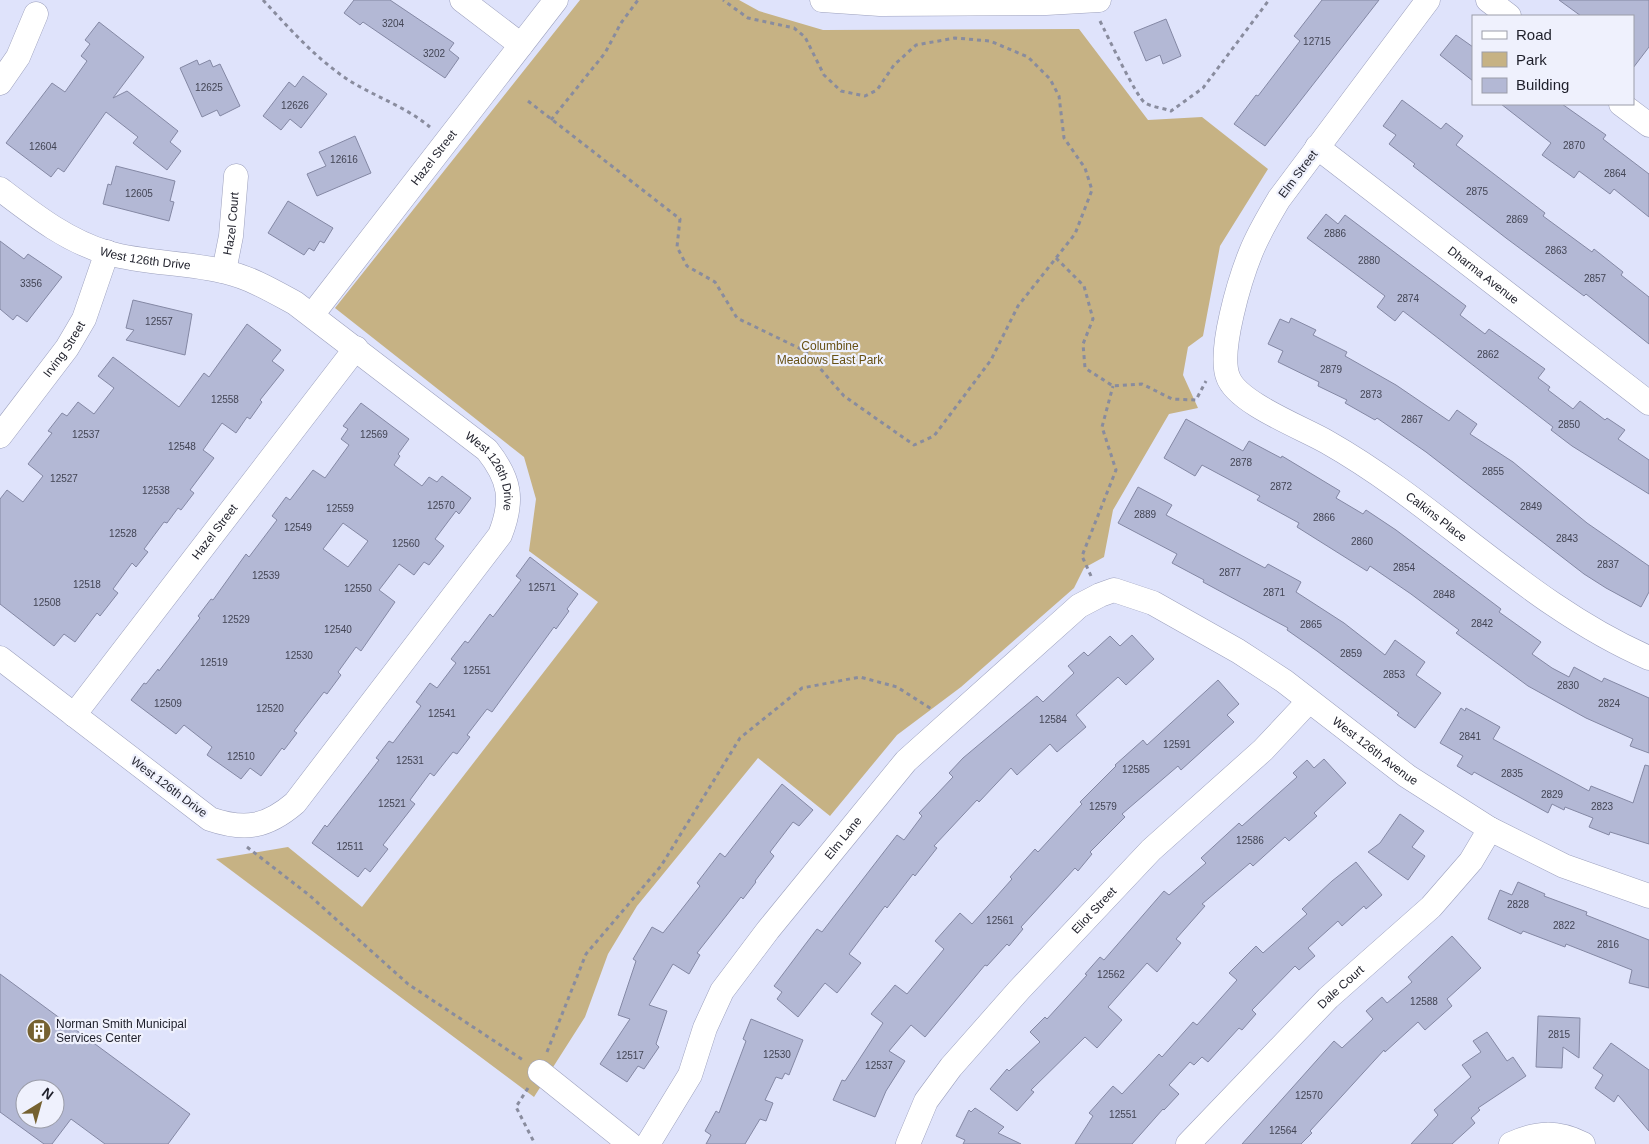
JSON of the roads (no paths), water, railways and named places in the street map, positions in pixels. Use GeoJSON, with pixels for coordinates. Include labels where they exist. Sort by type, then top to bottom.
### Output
{"type":"FeatureCollection","features":[{"type":"Feature","properties":{"kind":"street"},"geometry":{"type":"LineString","coordinates":[[462,0],[521,45]]}},
{"type":"Feature","properties":{"kind":"street","name":"Hazel Street"},"geometry":{"type":"LineString","coordinates":[[312,315],[556,0]]}},
{"type":"Feature","properties":{"kind":"street"},"geometry":{"type":"LineString","coordinates":[[822,0],[880,4],[1094,0]]}},
{"type":"Feature","properties":{"kind":"street","name":"Elm Street"},"geometry":{"type":"LineString","coordinates":[[1217,377],[1251,251],[1279,199],[1428,0]]}},
{"type":"Feature","properties":{"kind":"street"},"geometry":{"type":"LineString","coordinates":[[1488,0],[1508,15]]}},
{"type":"Feature","properties":{"kind":"street"},"geometry":{"type":"LineString","coordinates":[[0,83],[18,57],[36,14]]}},
{"type":"Feature","properties":{"kind":"street"},"geometry":{"type":"LineString","coordinates":[[1623,105],[1649,125]]}},
{"type":"Feature","properties":{"kind":"street","name":"Dharma Avenue"},"geometry":{"type":"LineString","coordinates":[[1317,147],[1649,403]]}},
{"type":"Feature","properties":{"kind":"street","name":"Hazel Court"},"geometry":{"type":"LineString","coordinates":[[224,271],[231,236],[236,176]]}},
{"type":"Feature","properties":{"kind":"street","name":"West 126th Drive"},"geometry":{"type":"LineString","coordinates":[[0,189],[44,223],[78,241],[107,252],[138,260],[224,271],[266,286],[312,315],[488,450],[500,466],[507,482],[509,500],[507,518],[500,535],[295,803],[280,816],[266,822],[248,826],[228,825],[210,819],[0,658]]}},
{"type":"Feature","properties":{"kind":"street","name":"Irving Street"},"geometry":{"type":"LineString","coordinates":[[0,436],[84,319],[107,252]]}},
{"type":"Feature","properties":{"kind":"street","name":"Hazel Street"},"geometry":{"type":"LineString","coordinates":[[74,715],[356,348]]}},
{"type":"Feature","properties":{"kind":"street","name":"Calkins Place"},"geometry":{"type":"LineString","coordinates":[[1217,377],[1235,387],[1248,399],[1327,442],[1380,474],[1548,602],[1587,626],[1649,658]]}},
{"type":"Feature","properties":{"kind":"street","name":"West 126th Avenue"},"geometry":{"type":"LineString","coordinates":[[1105,593],[1127,593],[1161,607],[1238,651],[1309,701],[1407,776],[1490,829],[1564,866],[1649,896]]}},
{"type":"Feature","properties":{"kind":"street","name":"Elm Lane"},"geometry":{"type":"LineString","coordinates":[[648,1144],[690,1075],[705,1028],[722,991],[892,776],[951,720],[1080,606],[1105,593]]}},
{"type":"Feature","properties":{"kind":"street","name":"Eliot Street"},"geometry":{"type":"LineString","coordinates":[[908,1144],[919,1116],[931,1094],[951,1067],[1019,990],[1151,850],[1262,750],[1309,701]]}},
{"type":"Feature","properties":{"kind":"street","name":"Dale Court"},"geometry":{"type":"LineString","coordinates":[[1188,1144],[1328,998],[1431,907],[1471,861],[1490,829]]}},
{"type":"Feature","properties":{"kind":"street"},"geometry":{"type":"LineString","coordinates":[[540,1072],[630,1144]]}},
{"type":"Feature","properties":{"kind":"street"},"geometry":{"type":"LineString","coordinates":[[1511,1144],[1536,1135],[1561,1136],[1582,1144]]}},
{"type":"Feature","properties":{"kind":"place","name":"Norman Smith Municipal Services Center"},"geometry":{"type":"Point","coordinates":[39,1031]}},
{"type":"Feature","properties":{"kind":"park label","name":"Columbine Meadows East Park"},"geometry":{"type":"Point","coordinates":[830,353]}}]}
